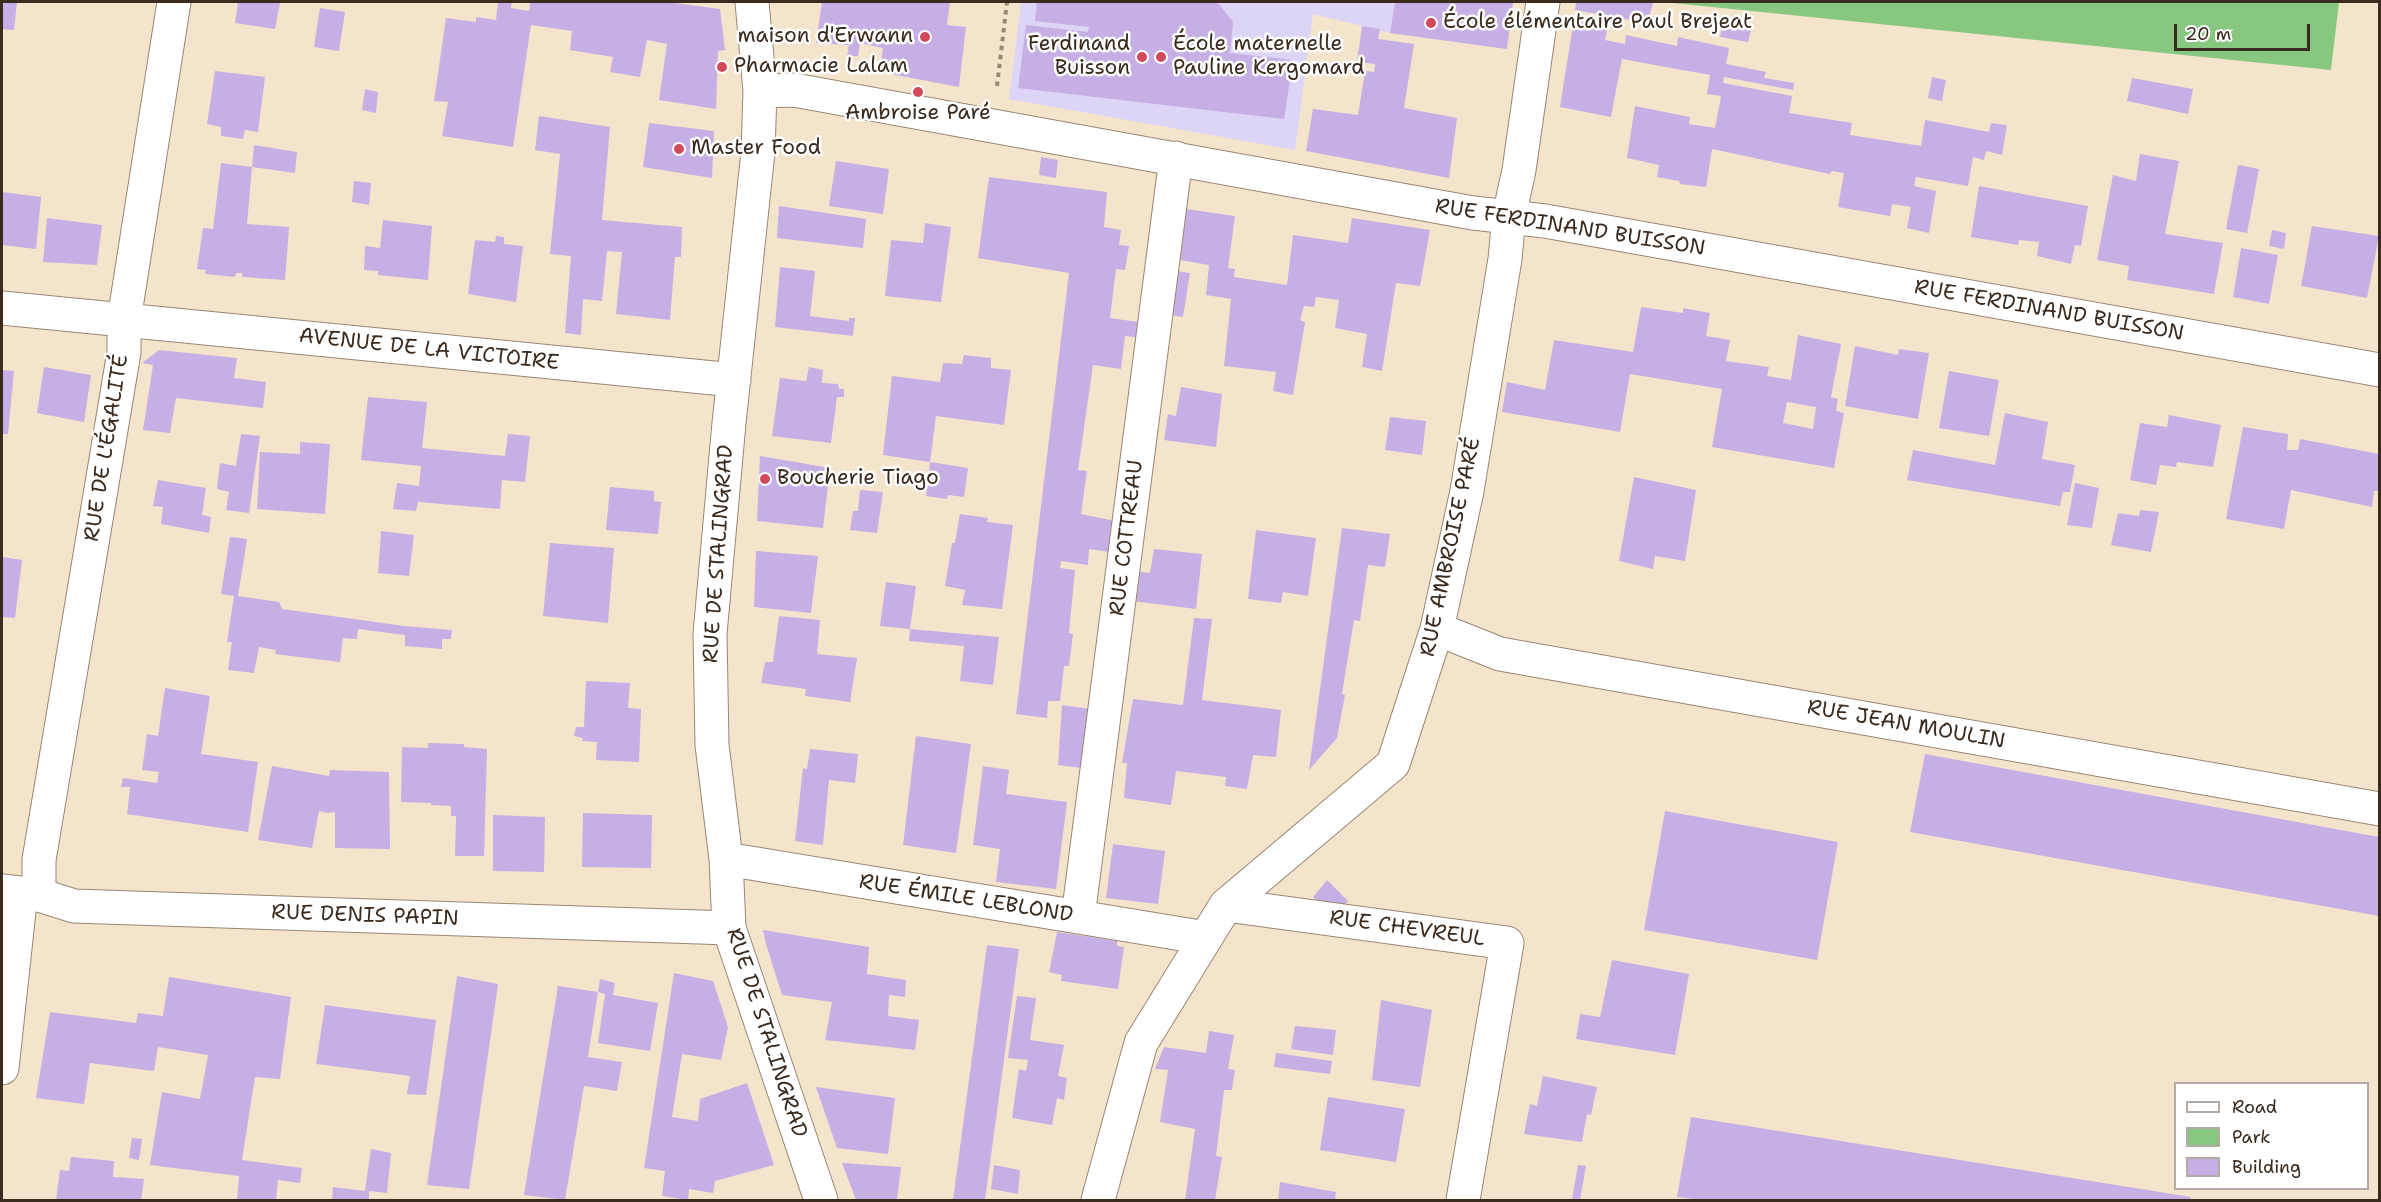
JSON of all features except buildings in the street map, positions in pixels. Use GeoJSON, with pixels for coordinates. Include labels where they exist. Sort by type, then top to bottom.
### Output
{"type":"FeatureCollection","features":[{"type":"Feature","properties":{"kind":"street","name":"RUE DE L'ÉGALITÉ"},"geometry":{"type":"LineString","coordinates":[[2,1068],[21,893],[39,860],[124,352],[124,320],[174,2]]}},
{"type":"Feature","properties":{"kind":"street","name":"RUE DE STALINGRAD"},"geometry":{"type":"LineString","coordinates":[[752,2],[760,91],[758,152],[710,634],[711,745],[726,859],[729,928],[820,1200]]}},
{"type":"Feature","properties":{"kind":"street","name":"RUE AMBROISE PARÉ"},"geometry":{"type":"LineString","coordinates":[[1098,1200],[1141,1043],[1226,905],[1393,764],[1437,629],[1467,491],[1505,259],[1509,216],[1519,170],[1543,2]]}},
{"type":"Feature","properties":{"kind":"street","name":"RUE FERDINAND BUISSON"},"geometry":{"type":"LineString","coordinates":[[760,91],[794,90],[1473,213],[1545,220],[2379,370]]}},
{"type":"Feature","properties":{"kind":"street","name":"RUE COTTREAU"},"geometry":{"type":"LineString","coordinates":[[1078,917],[1176,158]]}},
{"type":"Feature","properties":{"kind":"street","name":"AVENUE DE LA VICTOIRE"},"geometry":{"type":"LineString","coordinates":[[2,308],[734,380]]}},
{"type":"Feature","properties":{"kind":"street","name":"RUE JEAN MOULIN"},"geometry":{"type":"LineString","coordinates":[[1437,629],[1500,654],[2379,809]]}},
{"type":"Feature","properties":{"kind":"street","name":"RUE ÉMILE LEBLOND"},"geometry":{"type":"LineString","coordinates":[[726,859],[1206,938]]}},
{"type":"Feature","properties":{"kind":"street","name":"RUE DENIS PAPIN"},"geometry":{"type":"LineString","coordinates":[[21,893],[74,906],[729,928]]}},
{"type":"Feature","properties":{"kind":"street","name":"RUE CHEVREUL"},"geometry":{"type":"LineString","coordinates":[[1226,905],[1507,943],[1463,1200]]}},
{"type":"Feature","properties":{"kind":"path"},"geometry":{"type":"LineString","coordinates":[[992,125],[1007,2]]}},
{"type":"Feature","properties":{"kind":"shaded area","name":"École maternelle Pauline Kergomard"},"geometry":{"type":"Polygon","coordinates":[[[1021,2],[1513,2],[1507,49],[1390,33],[1313,14],[1295,150],[1009,99],[1021,2]]]}},
{"type":"Feature","properties":{"kind":"green space"},"geometry":{"type":"Polygon","coordinates":[[[1663,2],[2339,2],[2331,70],[1663,2]]]}},
{"type":"Feature","properties":{"kind":"place","name":"École élémentaire Paul Brejeat"},"geometry":{"type":"Point","coordinates":[1431,23]}},
{"type":"Feature","properties":{"kind":"place","name":"maison d'Erwann"},"geometry":{"type":"Point","coordinates":[925,37]}},
{"type":"Feature","properties":{"kind":"place","name":"Ferdinand Buisson"},"geometry":{"type":"Point","coordinates":[1142,57]}},
{"type":"Feature","properties":{"kind":"place","name":"École maternelle Pauline Kergomard"},"geometry":{"type":"Point","coordinates":[1161,57]}},
{"type":"Feature","properties":{"kind":"place","name":"Pharmacie Lalam"},"geometry":{"type":"Point","coordinates":[722,67]}},
{"type":"Feature","properties":{"kind":"place","name":"Ambroise Paré"},"geometry":{"type":"Point","coordinates":[918,92]}},
{"type":"Feature","properties":{"kind":"place","name":"Master Food"},"geometry":{"type":"Point","coordinates":[679,149]}},
{"type":"Feature","properties":{"kind":"place","name":"Boucherie Tiago"},"geometry":{"type":"Point","coordinates":[765,479]}}]}
